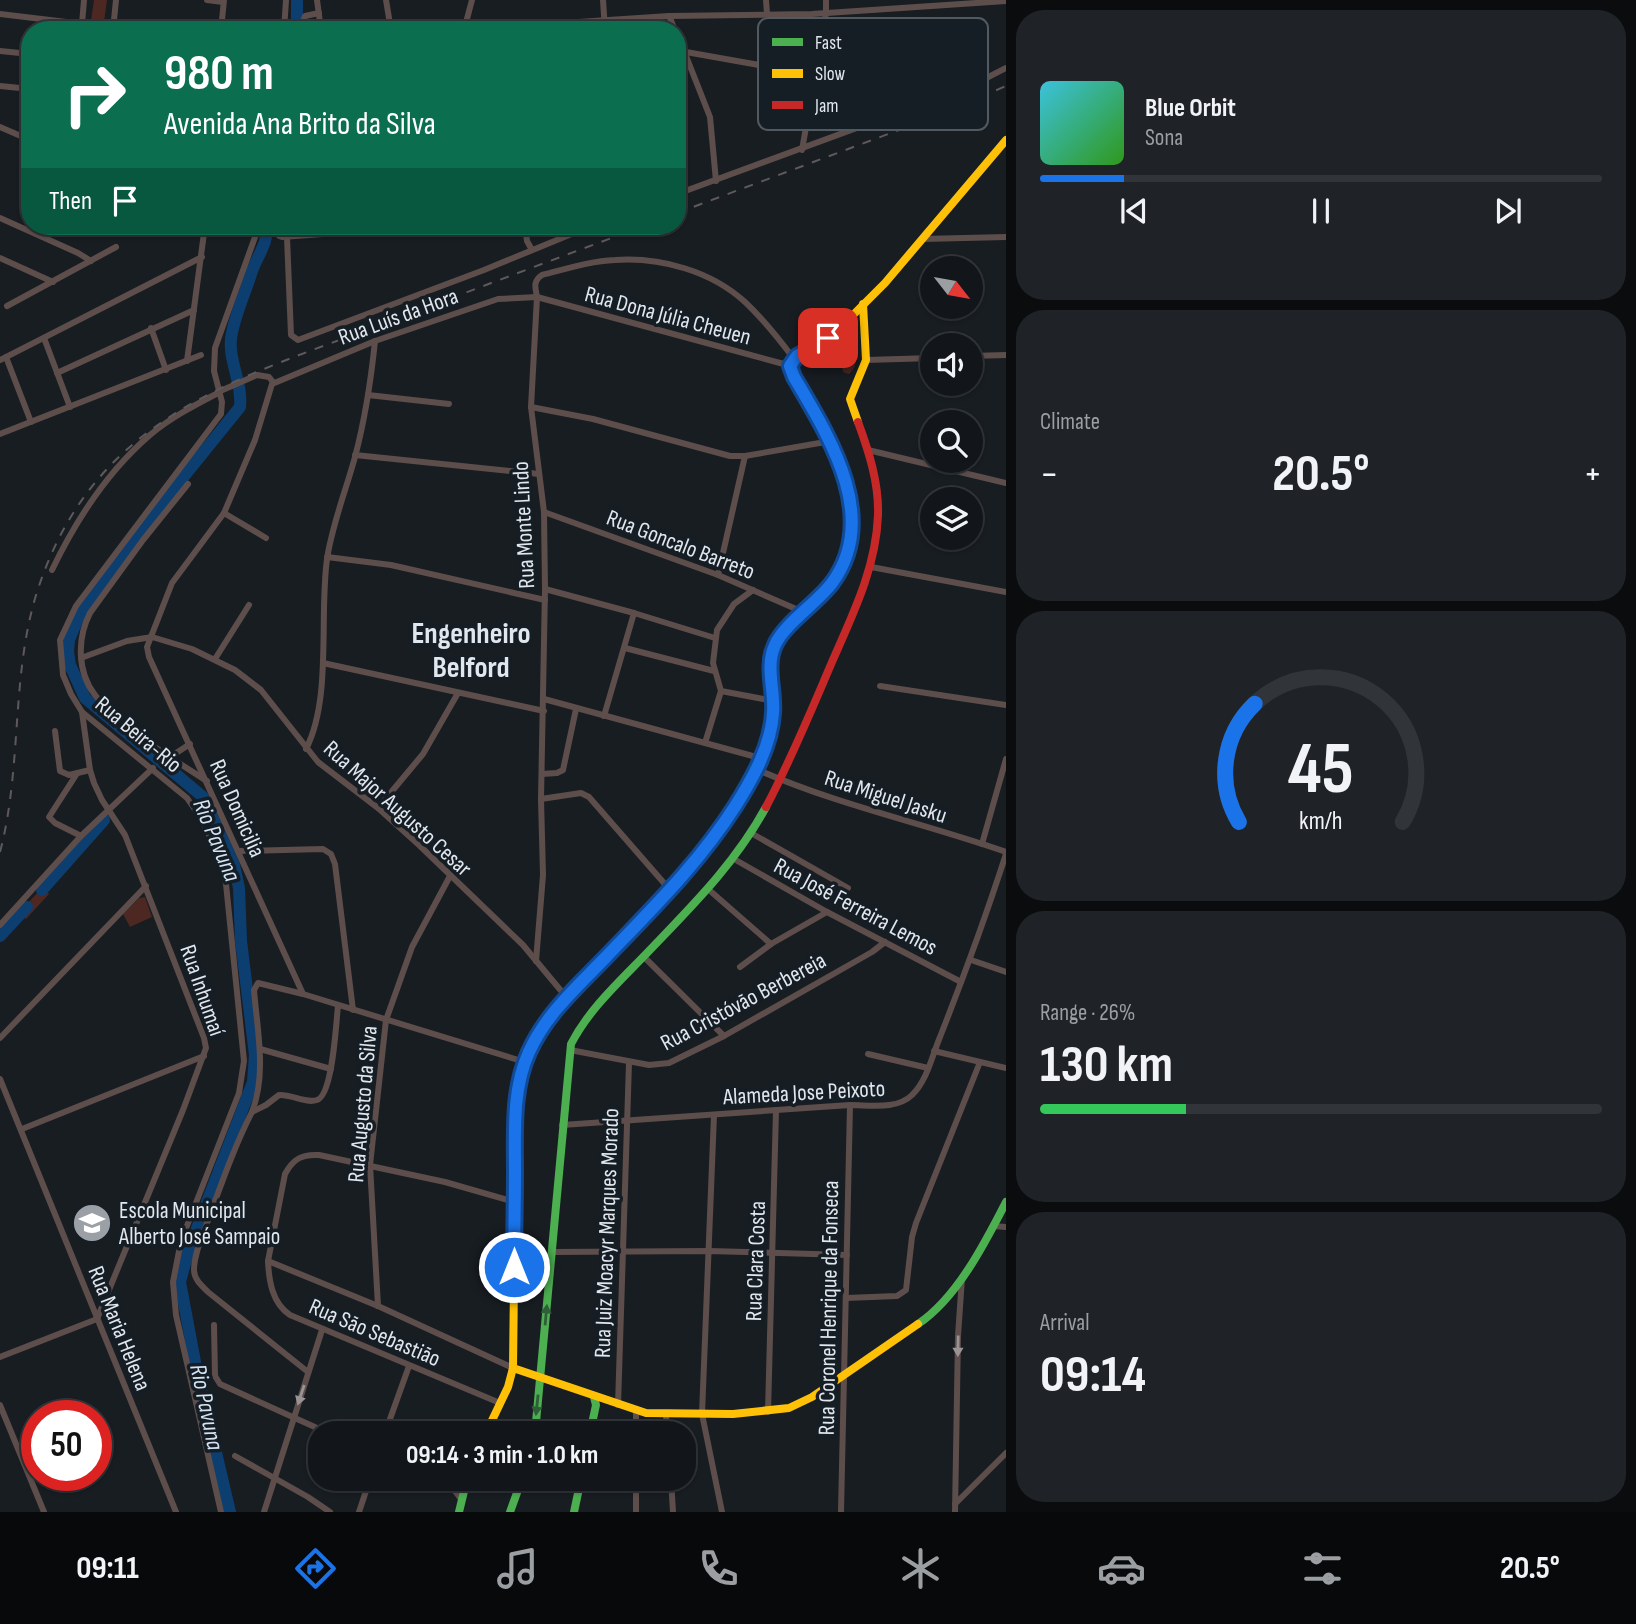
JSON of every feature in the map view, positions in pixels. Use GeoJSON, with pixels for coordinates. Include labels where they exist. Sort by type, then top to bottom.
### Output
{"type":"FeatureCollection","features":[{"type":"Feature","properties":{"kind":"main road"},"geometry":{"type":"LineString","coordinates":[[492,1421],[513,1368],[516,1102],[525,1062],[545,1021],[670,890],[721,828],[756,769],[771,726],[774,701],[771,667],[773,648],[782,634],[836,577],[848,544],[850,511],[846,484],[831,441],[794,377],[792,362],[828,338],[863,304],[1006,140]]}},
{"type":"Feature","properties":{"kind":"main road"},"geometry":{"type":"LineString","coordinates":[[536,1421],[570,1049],[582,1024],[708,889],[734,859],[751,833],[781,780],[871,568],[877,537],[876,483],[868,450],[850,399],[866,360],[863,304]]}},
{"type":"Feature","properties":{"kind":"main road"},"geometry":{"type":"LineString","coordinates":[[513,1368],[598,1401],[636,1411],[666,1414],[768,1412],[798,1404],[923,1323],[941,1306],[962,1278],[1006,1202]]}},
{"type":"Feature","properties":{"kind":"main road"},"geometry":{"type":"LineString","coordinates":[[593,1421],[598,1401]]}},
{"type":"Feature","properties":{"kind":"main road"},"geometry":{"type":"LineString","coordinates":[[510,1512],[518,1491]]}},
{"type":"Feature","properties":{"kind":"main road"},"geometry":{"type":"LineString","coordinates":[[574,1512],[578,1491]]}},
{"type":"Feature","properties":{"kind":"main road"},"geometry":{"type":"LineString","coordinates":[[459,1512],[460,1493]]}},
{"type":"Feature","properties":{"kind":"street"},"geometry":{"type":"LineString","coordinates":[[82,21],[84,0]]}},
{"type":"Feature","properties":{"kind":"street"},"geometry":{"type":"LineString","coordinates":[[114,21],[116,0]]}},
{"type":"Feature","properties":{"kind":"street"},"geometry":{"type":"LineString","coordinates":[[207,0],[223,1],[221,21]]}},
{"type":"Feature","properties":{"kind":"street"},"geometry":{"type":"LineString","coordinates":[[285,21],[286,0]]}},
{"type":"Feature","properties":{"kind":"street"},"geometry":{"type":"LineString","coordinates":[[317,0],[320,21]]}},
{"type":"Feature","properties":{"kind":"street"},"geometry":{"type":"LineString","coordinates":[[386,0],[390,21]]}},
{"type":"Feature","properties":{"kind":"street"},"geometry":{"type":"LineString","coordinates":[[466,21],[472,0]]}},
{"type":"Feature","properties":{"kind":"street"},"geometry":{"type":"LineString","coordinates":[[603,0],[604,19]]}},
{"type":"Feature","properties":{"kind":"street"},"geometry":{"type":"LineString","coordinates":[[766,0],[767,15]]}},
{"type":"Feature","properties":{"kind":"street"},"geometry":{"type":"LineString","coordinates":[[825,0],[825,18]]}},
{"type":"Feature","properties":{"kind":"street"},"geometry":{"type":"LineString","coordinates":[[580,21],[669,16],[826,13],[1006,1]]}},
{"type":"Feature","properties":{"kind":"street"},"geometry":{"type":"LineString","coordinates":[[303,21],[305,16],[319,13]]}},
{"type":"Feature","properties":{"kind":"street"},"geometry":{"type":"LineString","coordinates":[[0,15],[55,21]]}},
{"type":"Feature","properties":{"kind":"street"},"geometry":{"type":"LineString","coordinates":[[669,16],[671,21]]}},
{"type":"Feature","properties":{"kind":"street"},"geometry":{"type":"LineString","coordinates":[[0,51],[21,53]]}},
{"type":"Feature","properties":{"kind":"street"},"geometry":{"type":"LineString","coordinates":[[686,52],[758,65]]}},
{"type":"Feature","properties":{"kind":"street"},"geometry":{"type":"LineString","coordinates":[[686,52],[710,117],[716,181]]}},
{"type":"Feature","properties":{"kind":"street"},"geometry":{"type":"LineString","coordinates":[[988,77],[1006,68]]}},
{"type":"Feature","properties":{"kind":"street"},"geometry":{"type":"LineString","coordinates":[[0,86],[21,88]]}},
{"type":"Feature","properties":{"kind":"street"},"geometry":{"type":"LineString","coordinates":[[0,127],[21,136]]}},
{"type":"Feature","properties":{"kind":"street"},"geometry":{"type":"LineString","coordinates":[[802,150],[805,130]]}},
{"type":"Feature","properties":{"kind":"street"},"geometry":{"type":"LineString","coordinates":[[686,191],[855,130]]}},
{"type":"Feature","properties":{"kind":"street"},"geometry":{"type":"LineString","coordinates":[[0,218],[21,228]]}},
{"type":"Feature","properties":{"kind":"street"},"geometry":{"type":"LineString","coordinates":[[36,235],[91,261]]}},
{"type":"Feature","properties":{"kind":"street"},"geometry":{"type":"LineString","coordinates":[[187,361],[204,235]]}},
{"type":"Feature","properties":{"kind":"street","name":"Rua Beira-Rio"},"geometry":{"type":"LineString","coordinates":[[221,1512],[176,1315],[173,1282],[181,1241],[239,1093],[244,1061],[223,872],[195,809],[178,789],[82,712],[63,675],[60,640],[76,606],[215,423],[222,409],[214,360],[217,338],[256,235]]}},
{"type":"Feature","properties":{"kind":"street"},"geometry":{"type":"LineString","coordinates":[[309,235],[284,237],[291,335],[295,340],[302,340],[532,250],[562,235]]}},
{"type":"Feature","properties":{"kind":"street"},"geometry":{"type":"LineString","coordinates":[[526,235],[532,250]]}},
{"type":"Feature","properties":{"kind":"street"},"geometry":{"type":"LineString","coordinates":[[922,239],[1006,237]]}},
{"type":"Feature","properties":{"kind":"street"},"geometry":{"type":"LineString","coordinates":[[7,306],[116,247]]}},
{"type":"Feature","properties":{"kind":"street"},"geometry":{"type":"LineString","coordinates":[[31,422],[3,358],[202,257]]}},
{"type":"Feature","properties":{"kind":"street"},"geometry":{"type":"LineString","coordinates":[[0,258],[53,282]]}},
{"type":"Feature","properties":{"kind":"street"},"geometry":{"type":"LineString","coordinates":[[537,297],[535,286],[542,275],[581,265],[617,260],[688,269],[710,279],[744,302],[792,362]]}},
{"type":"Feature","properties":{"kind":"street","name":"Rua Luís da Hora"},"geometry":{"type":"LineString","coordinates":[[274,382],[375,341],[498,299],[537,297]]}},
{"type":"Feature","properties":{"kind":"street","name":"Rua Dona Júlia Cheuen"},"geometry":{"type":"LineString","coordinates":[[537,297],[792,362]]}},
{"type":"Feature","properties":{"kind":"street","name":"Rua Monte Lindo"},"geometry":{"type":"LineString","coordinates":[[536,961],[543,875],[541,799],[545,600],[544,512],[531,407],[537,297]]}},
{"type":"Feature","properties":{"kind":"street"},"geometry":{"type":"LineString","coordinates":[[57,373],[194,310]]}},
{"type":"Feature","properties":{"kind":"street"},"geometry":{"type":"LineString","coordinates":[[151,328],[166,370]]}},
{"type":"Feature","properties":{"kind":"street"},"geometry":{"type":"LineString","coordinates":[[44,338],[70,407]]}},
{"type":"Feature","properties":{"kind":"street"},"geometry":{"type":"LineString","coordinates":[[306,749],[313,737],[323,663],[327,558],[355,455],[368,395],[375,341]]}},
{"type":"Feature","properties":{"kind":"street"},"geometry":{"type":"LineString","coordinates":[[0,434],[201,355]]}},
{"type":"Feature","properties":{"kind":"street"},"geometry":{"type":"LineString","coordinates":[[983,356],[1006,355]]}},
{"type":"Feature","properties":{"kind":"street"},"geometry":{"type":"LineString","coordinates":[[866,360],[920,358]]}},
{"type":"Feature","properties":{"kind":"street"},"geometry":{"type":"LineString","coordinates":[[52,570],[80,519],[107,481],[137,448],[171,420],[218,392],[248,379],[263,375],[269,377],[274,382],[255,440],[224,513],[172,583],[152,637]]}},
{"type":"Feature","properties":{"kind":"street"},"geometry":{"type":"LineString","coordinates":[[368,395],[449,404]]}},
{"type":"Feature","properties":{"kind":"street"},"geometry":{"type":"LineString","coordinates":[[531,407],[593,419],[724,455],[745,456],[831,441]]}},
{"type":"Feature","properties":{"kind":"street"},"geometry":{"type":"LineString","coordinates":[[868,450],[1006,483]]}},
{"type":"Feature","properties":{"kind":"street"},"geometry":{"type":"LineString","coordinates":[[355,455],[539,474]]}},
{"type":"Feature","properties":{"kind":"street"},"geometry":{"type":"LineString","coordinates":[[718,575],[745,456]]}},
{"type":"Feature","properties":{"kind":"street"},"geometry":{"type":"LineString","coordinates":[[188,484],[90,613],[83,626],[81,658],[93,694],[108,709],[170,757],[207,781]]}},
{"type":"Feature","properties":{"kind":"street","name":"Rua Goncalo Barreto"},"geometry":{"type":"LineString","coordinates":[[544,512],[718,575],[804,613]]}},
{"type":"Feature","properties":{"kind":"street"},"geometry":{"type":"LineString","coordinates":[[224,513],[266,538]]}},
{"type":"Feature","properties":{"kind":"street"},"geometry":{"type":"LineString","coordinates":[[327,558],[391,565],[545,600]]}},
{"type":"Feature","properties":{"kind":"street"},"geometry":{"type":"LineString","coordinates":[[871,568],[1006,592]]}},
{"type":"Feature","properties":{"kind":"street"},"geometry":{"type":"LineString","coordinates":[[545,589],[634,612],[715,638]]}},
{"type":"Feature","properties":{"kind":"street"},"geometry":{"type":"LineString","coordinates":[[705,743],[720,691],[714,671],[715,638],[728,611],[753,590]]}},
{"type":"Feature","properties":{"kind":"street"},"geometry":{"type":"LineString","coordinates":[[215,659],[249,604]]}},
{"type":"Feature","properties":{"kind":"street"},"geometry":{"type":"LineString","coordinates":[[604,716],[634,612]]}},
{"type":"Feature","properties":{"kind":"street","name":"Rua Major Augusto Cesar"},"geometry":{"type":"LineString","coordinates":[[81,658],[127,641],[152,637],[184,646],[235,670],[261,690],[306,749],[325,768],[378,808],[523,946],[566,998]]}},
{"type":"Feature","properties":{"kind":"street","name":"Rua Domicilia"},"geometry":{"type":"LineString","coordinates":[[152,637],[147,643],[149,657],[303,994]]}},
{"type":"Feature","properties":{"kind":"street"},"geometry":{"type":"LineString","coordinates":[[625,648],[714,671]]}},
{"type":"Feature","properties":{"kind":"street"},"geometry":{"type":"LineString","coordinates":[[323,663],[544,710]]}},
{"type":"Feature","properties":{"kind":"street"},"geometry":{"type":"LineString","coordinates":[[880,686],[1006,705]]}},
{"type":"Feature","properties":{"kind":"street"},"geometry":{"type":"LineString","coordinates":[[720,691],[774,701]]}},
{"type":"Feature","properties":{"kind":"street"},"geometry":{"type":"LineString","coordinates":[[378,808],[423,754],[458,693]]}},
{"type":"Feature","properties":{"kind":"street"},"geometry":{"type":"LineString","coordinates":[[544,699],[760,758]]}},
{"type":"Feature","properties":{"kind":"street"},"geometry":{"type":"LineString","coordinates":[[542,774],[563,770],[576,709]]}},
{"type":"Feature","properties":{"kind":"street","name":"Rua Inhumaí"},"geometry":{"type":"LineString","coordinates":[[82,712],[90,770],[98,792],[125,835],[204,1038],[204,1056],[97,1319]]}},
{"type":"Feature","properties":{"kind":"street"},"geometry":{"type":"LineString","coordinates":[[55,731],[60,771],[65,775],[76,775],[90,770]]}},
{"type":"Feature","properties":{"kind":"street"},"geometry":{"type":"LineString","coordinates":[[170,757],[190,744]]}},
{"type":"Feature","properties":{"kind":"street"},"geometry":{"type":"LineString","coordinates":[[982,844],[1006,759]]}},
{"type":"Feature","properties":{"kind":"street"},"geometry":{"type":"LineString","coordinates":[[0,925],[81,836],[153,768]]}},
{"type":"Feature","properties":{"kind":"street","name":"Rua Miguel Jasku"},"geometry":{"type":"LineString","coordinates":[[756,769],[880,815],[1006,853]]}},
{"type":"Feature","properties":{"kind":"street"},"geometry":{"type":"LineString","coordinates":[[76,775],[49,817],[81,836]]}},
{"type":"Feature","properties":{"kind":"street"},"geometry":{"type":"LineString","coordinates":[[541,799],[581,793],[589,797],[670,890]]}},
{"type":"Feature","properties":{"kind":"street"},"geometry":{"type":"LineString","coordinates":[[751,833],[848,888]]}},
{"type":"Feature","properties":{"kind":"street"},"geometry":{"type":"LineString","coordinates":[[239,851],[323,849],[331,854],[335,864],[353,1010]]}},
{"type":"Feature","properties":{"kind":"street","name":"Alameda Jose Peixoto"},"geometry":{"type":"LineString","coordinates":[[562,1125],[850,1105],[895,1105],[904,1101],[919,1088],[928,1068],[971,960],[1006,853]]}},
{"type":"Feature","properties":{"kind":"street","name":"Rua José Ferreira Lemos"},"geometry":{"type":"LineString","coordinates":[[734,859],[827,912],[961,982]]}},
{"type":"Feature","properties":{"kind":"street","name":"Rua Augusto da Silva"},"geometry":{"type":"LineString","coordinates":[[378,1306],[370,1165],[386,1020],[412,947],[450,876]]}},
{"type":"Feature","properties":{"kind":"street"},"geometry":{"type":"LineString","coordinates":[[0,1038],[146,886]]}},
{"type":"Feature","properties":{"kind":"street"},"geometry":{"type":"LineString","coordinates":[[708,889],[771,944]]}},
{"type":"Feature","properties":{"kind":"street"},"geometry":{"type":"LineString","coordinates":[[740,967],[771,944],[827,912]]}},
{"type":"Feature","properties":{"kind":"street","name":"Rua Cristóvão Berbereia"},"geometry":{"type":"LineString","coordinates":[[570,1049],[629,1063],[669,1063],[724,1036],[885,942]]}},
{"type":"Feature","properties":{"kind":"street"},"geometry":{"type":"LineString","coordinates":[[643,956],[724,1036]]}},
{"type":"Feature","properties":{"kind":"street"},"geometry":{"type":"LineString","coordinates":[[971,960],[1006,972]]}},
{"type":"Feature","properties":{"kind":"street"},"geometry":{"type":"LineString","coordinates":[[308,1372],[208,1292],[195,1277],[194,1269],[202,1238],[257,1094],[260,1049],[254,990],[256,984],[303,994],[525,1062]]}},
{"type":"Feature","properties":{"kind":"street"},"geometry":{"type":"LineString","coordinates":[[252,1112],[279,1094],[313,1101],[320,1099],[327,1087],[331,1069],[338,1006]]}},
{"type":"Feature","properties":{"kind":"street"},"geometry":{"type":"LineString","coordinates":[[260,1049],[331,1069]]}},
{"type":"Feature","properties":{"kind":"street"},"geometry":{"type":"LineString","coordinates":[[934,1051],[1006,1068]]}},
{"type":"Feature","properties":{"kind":"street"},"geometry":{"type":"LineString","coordinates":[[868,1054],[928,1068]]}},
{"type":"Feature","properties":{"kind":"street"},"geometry":{"type":"LineString","coordinates":[[22,1129],[204,1056]]}},
{"type":"Feature","properties":{"kind":"street"},"geometry":{"type":"LineString","coordinates":[[846,1298],[897,1296],[906,1290],[916,1223],[980,1062]]}},
{"type":"Feature","properties":{"kind":"street","name":"Rua Juiz Moacyr Marques Morado"},"geometry":{"type":"LineString","coordinates":[[618,1405],[629,1063]]}},
{"type":"Feature","properties":{"kind":"street","name":"Rua Maria Helena"},"geometry":{"type":"LineString","coordinates":[[0,1079],[176,1512]]}},
{"type":"Feature","properties":{"kind":"street","name":"Rua Coronel Henrique da Fonseca"},"geometry":{"type":"LineString","coordinates":[[841,1512],[850,1105]]}},
{"type":"Feature","properties":{"kind":"street","name":"Rua Clara Costa"},"geometry":{"type":"LineString","coordinates":[[768,1412],[776,1110]]}},
{"type":"Feature","properties":{"kind":"street"},"geometry":{"type":"LineString","coordinates":[[714,1115],[702,1414],[722,1512]]}},
{"type":"Feature","properties":{"kind":"street","name":"Rua São Sebastião"},"geometry":{"type":"LineString","coordinates":[[500,1403],[322,1330],[282,1310],[273,1291],[268,1261],[285,1174],[293,1162],[309,1155],[370,1165],[515,1202]]}},
{"type":"Feature","properties":{"kind":"street"},"geometry":{"type":"LineString","coordinates":[[993,1226],[1006,1227]]}},
{"type":"Feature","properties":{"kind":"street"},"geometry":{"type":"LineString","coordinates":[[552,1252],[772,1251],[847,1255]]}},
{"type":"Feature","properties":{"kind":"street"},"geometry":{"type":"LineString","coordinates":[[268,1261],[378,1306],[513,1368]]}},
{"type":"Feature","properties":{"kind":"street"},"geometry":{"type":"LineString","coordinates":[[955,1512],[958,1336],[962,1278]]}},
{"type":"Feature","properties":{"kind":"street"},"geometry":{"type":"LineString","coordinates":[[0,1357],[97,1319]]}},
{"type":"Feature","properties":{"kind":"street"},"geometry":{"type":"LineString","coordinates":[[214,1325],[216,1380],[308,1424]]}},
{"type":"Feature","properties":{"kind":"street"},"geometry":{"type":"LineString","coordinates":[[264,1512],[322,1330]]}},
{"type":"Feature","properties":{"kind":"street"},"geometry":{"type":"LineString","coordinates":[[389,1421],[409,1366]]}},
{"type":"Feature","properties":{"kind":"street"},"geometry":{"type":"LineString","coordinates":[[0,1405],[2,1416],[44,1512]]}},
{"type":"Feature","properties":{"kind":"street"},"geometry":{"type":"LineString","coordinates":[[636,1411],[636,1421]]}},
{"type":"Feature","properties":{"kind":"street"},"geometry":{"type":"LineString","coordinates":[[666,1414],[666,1421]]}},
{"type":"Feature","properties":{"kind":"street"},"geometry":{"type":"LineString","coordinates":[[955,1504],[1006,1453]]}},
{"type":"Feature","properties":{"kind":"street"},"geometry":{"type":"LineString","coordinates":[[235,1457],[330,1512]]}},
{"type":"Feature","properties":{"kind":"street"},"geometry":{"type":"LineString","coordinates":[[359,1512],[366,1491]]}},
{"type":"Feature","properties":{"kind":"street"},"geometry":{"type":"LineString","coordinates":[[456,1491],[460,1493]]}},
{"type":"Feature","properties":{"kind":"street"},"geometry":{"type":"LineString","coordinates":[[636,1491],[636,1512]]}},
{"type":"Feature","properties":{"kind":"street"},"geometry":{"type":"LineString","coordinates":[[672,1491],[673,1512]]}},
{"type":"Feature","properties":{"kind":"shaded area"},"geometry":{"type":"Polygon","coordinates":[[[94,0],[107,0],[104,21],[91,20],[94,0]]]}},
{"type":"Feature","properties":{"kind":"shaded area"},"geometry":{"type":"Polygon","coordinates":[[[853,326],[857,358],[849,374],[843,372],[835,339],[853,326]]]}},
{"type":"Feature","properties":{"kind":"shaded area"},"geometry":{"type":"Polygon","coordinates":[[[40,890],[49,894],[26,919],[22,916],[29,908],[26,905],[40,890]]]}},
{"type":"Feature","properties":{"kind":"shaded area"},"geometry":{"type":"Polygon","coordinates":[[[145,897],[152,917],[130,927],[123,914],[139,898],[145,897]]]}},
{"type":"Feature","properties":{"kind":"waterway","name":"Rio Pavuna"},"geometry":{"type":"LineString","coordinates":[[297,0],[297,21]]}},
{"type":"Feature","properties":{"kind":"waterway","name":"Rio Pavuna"},"geometry":{"type":"LineString","coordinates":[[230,1512],[196,1367],[180,1282],[188,1252],[253,1082],[255,1055],[241,941],[239,888],[234,865],[203,797],[85,698],[70,665],[68,651],[69,640],[79,616],[168,496],[240,407],[231,351],[232,333],[266,235]]}},
{"type":"Feature","properties":{"kind":"waterway"},"geometry":{"type":"LineString","coordinates":[[42,890],[104,820]]}},
{"type":"Feature","properties":{"kind":"waterway"},"geometry":{"type":"LineString","coordinates":[[0,936],[27,907]]}},
{"type":"Feature","properties":{"kind":"railway"},"geometry":{"type":"LineString","coordinates":[[988,94],[1006,86]]}},
{"type":"Feature","properties":{"kind":"railway"},"geometry":{"type":"LineString","coordinates":[[686,210],[899,130]]}},
{"type":"Feature","properties":{"kind":"railway"},"geometry":{"type":"LineString","coordinates":[[0,852],[12,786],[20,685],[30,618],[39,586],[65,528],[97,480],[136,442],[180,410],[229,385],[280,362],[620,235]]}},
{"type":"Feature","properties":{"kind":"traffic: fast"},"geometry":{"type":"LineString","coordinates":[[516,1109],[521,1078],[531,1050],[545,1025],[582,980],[646,916],[687,870],[724,822],[746,787],[771,727],[773,708],[770,668],[773,648],[780,635],[827,587],[841,566],[848,541],[850,512]]}},
{"type":"Feature","properties":{"kind":"traffic: fast"},"geometry":{"type":"LineString","coordinates":[[536,1421],[571,1044],[606,996],[696,902],[726,866],[766,807]]}},
{"type":"Feature","properties":{"kind":"traffic: fast"},"geometry":{"type":"LineString","coordinates":[[918,1324],[945,1300],[969,1269],[1006,1202]]}},
{"type":"Feature","properties":{"kind":"traffic: fast"},"geometry":{"type":"LineString","coordinates":[[593,1421],[596,1405],[594,1397]]}},
{"type":"Feature","properties":{"kind":"traffic: fast"},"geometry":{"type":"LineString","coordinates":[[459,1512],[464,1491]]}},
{"type":"Feature","properties":{"kind":"traffic: fast"},"geometry":{"type":"LineString","coordinates":[[510,1512],[518,1491]]}},
{"type":"Feature","properties":{"kind":"traffic: fast"},"geometry":{"type":"LineString","coordinates":[[574,1512],[578,1491]]}},
{"type":"Feature","properties":{"kind":"traffic: slow"},"geometry":{"type":"LineString","coordinates":[[850,512],[838,459],[794,377],[791,366],[799,355],[841,327],[885,283],[1006,140]]}},
{"type":"Feature","properties":{"kind":"traffic: slow"},"geometry":{"type":"LineString","coordinates":[[858,422],[850,399],[866,360],[863,304]]}},
{"type":"Feature","properties":{"kind":"traffic: slow"},"geometry":{"type":"LineString","coordinates":[[492,1421],[508,1387],[513,1368],[516,1109]]}},
{"type":"Feature","properties":{"kind":"traffic: slow"},"geometry":{"type":"LineString","coordinates":[[513,1368],[646,1413],[733,1414],[789,1408],[812,1397],[918,1324]]}},
{"type":"Feature","properties":{"kind":"traffic: jam"},"geometry":{"type":"LineString","coordinates":[[766,807],[848,626],[873,554],[878,515],[877,491],[858,422]]}},
{"type":"Feature","properties":{"kind":"place","name":"Escola Municipal Alberto José Sampaio"},"geometry":{"type":"Point","coordinates":[92,1223]}},
{"type":"Feature","properties":{"kind":"district","name":"Engenheiro Belford"},"geometry":{"type":"Point","coordinates":[471,650]}},
{"type":"Feature","properties":{"kind":"route"},"geometry":{"type":"LineString","coordinates":[[514,1267],[516,1102],[528,1054],[545,1021],[686,873],[737,804],[756,769],[771,726],[774,701],[771,656],[776,641],[829,587],[846,555],[850,530],[846,484],[831,441],[790,366],[797,356],[828,338]]}}]}
